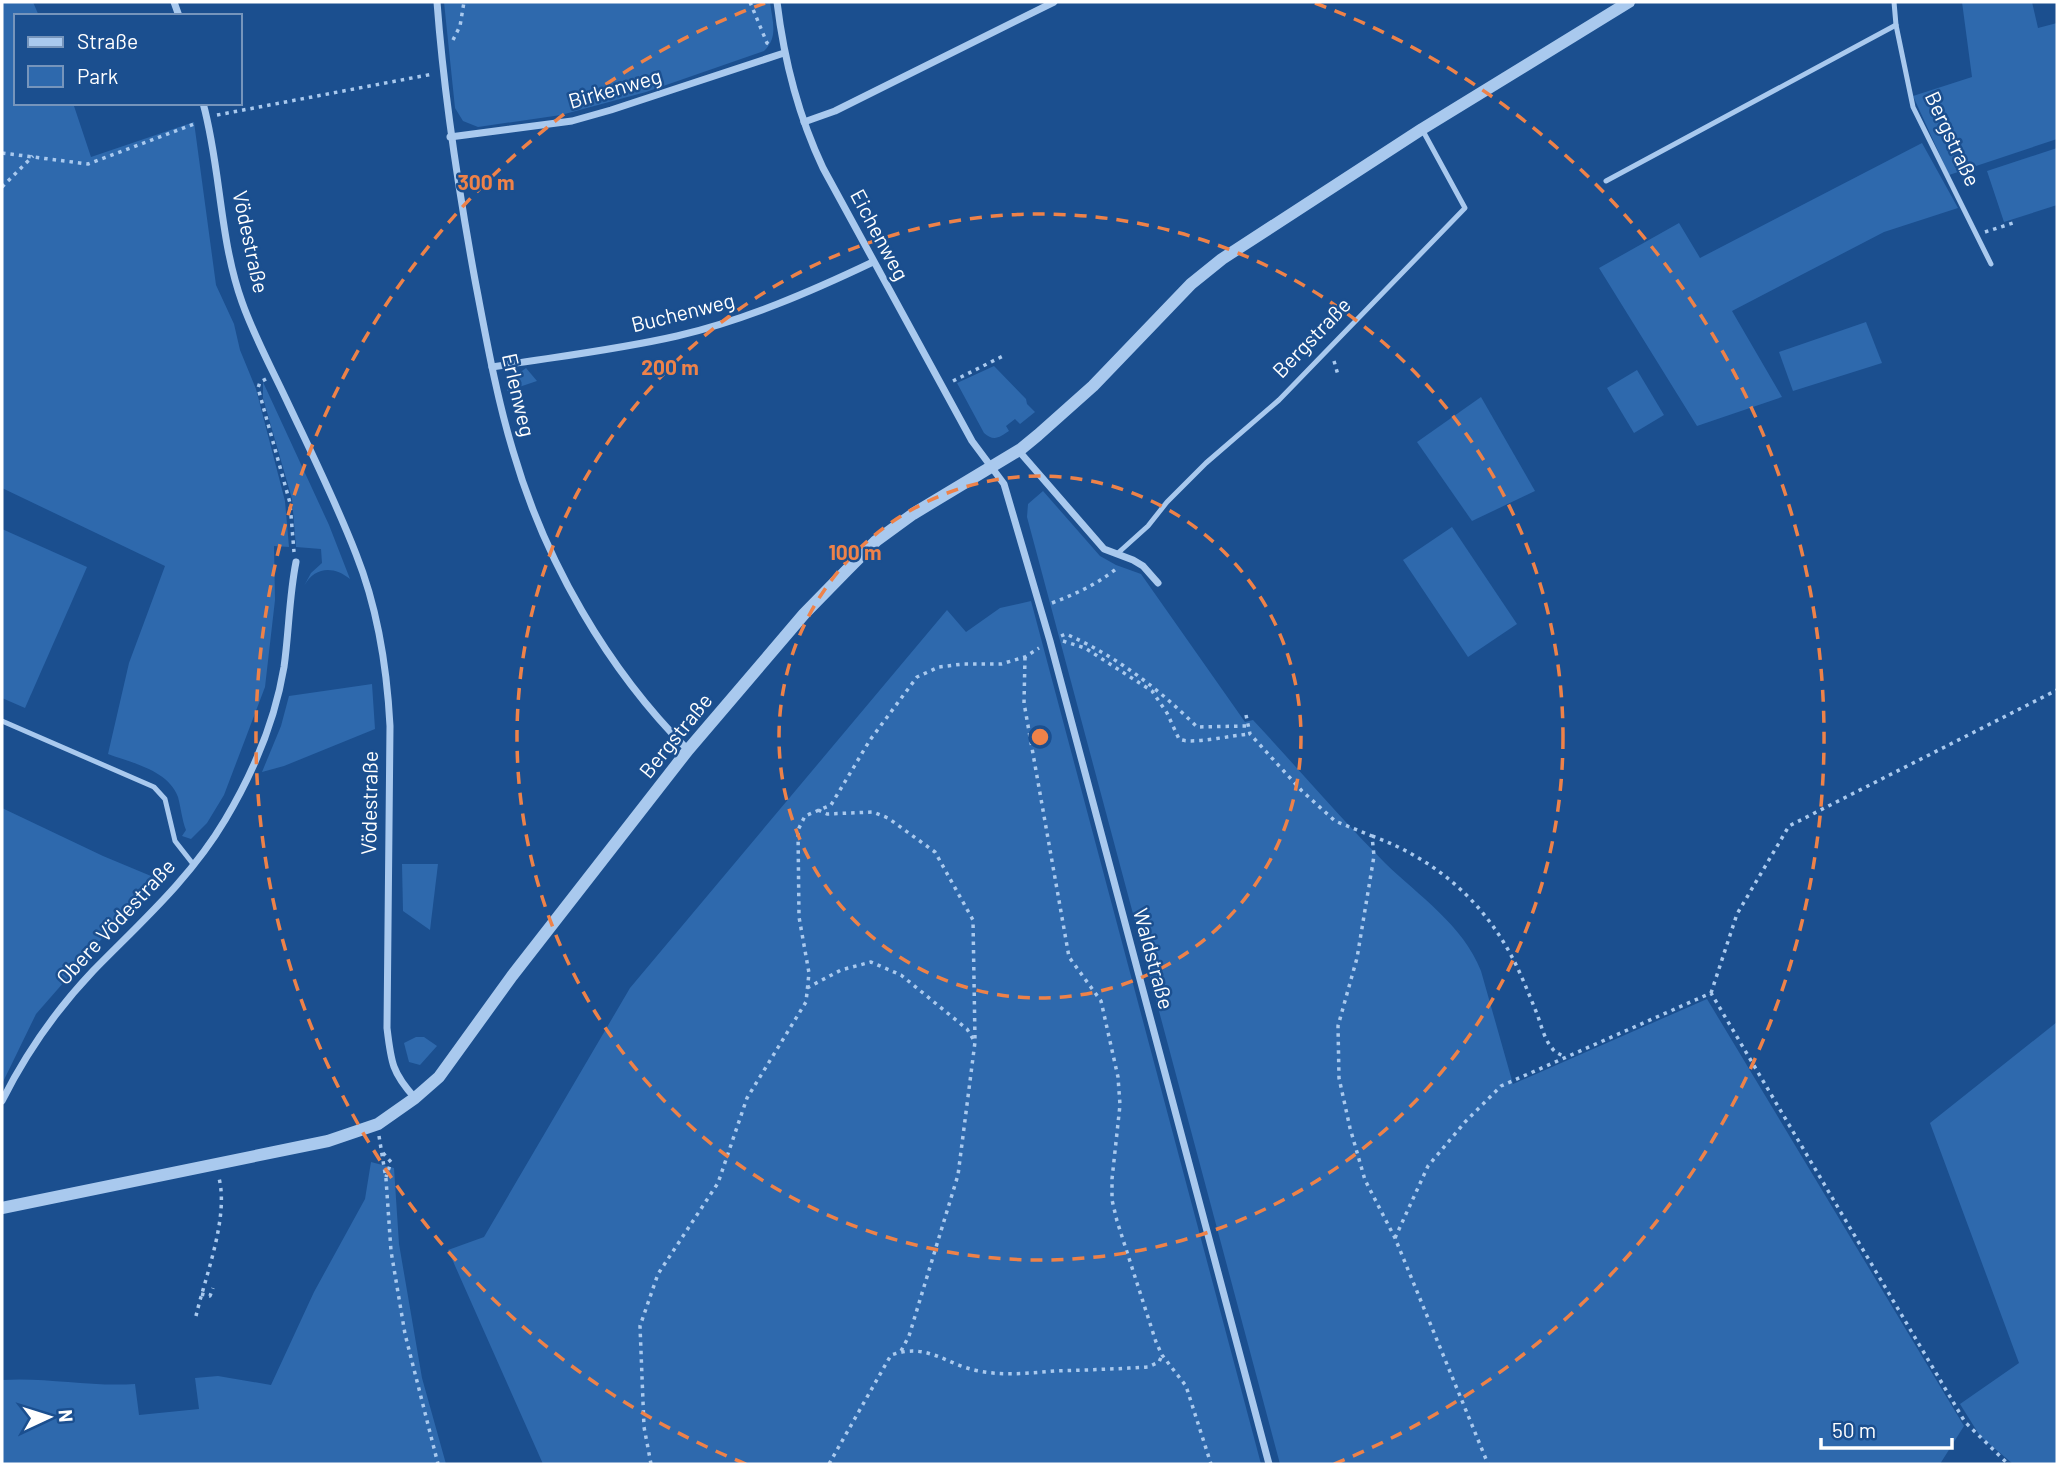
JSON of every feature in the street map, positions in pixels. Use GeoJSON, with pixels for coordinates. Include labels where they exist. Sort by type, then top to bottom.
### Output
{"type":"FeatureCollection","features":[{"type":"Feature","properties":{"kind":"street","name":"Erlenweg"},"geometry":{"type":"LineString","coordinates":[[437,2],[450,137],[492,367],[513,452],[526,491],[573,595],[643,703],[688,750]]}},
{"type":"Feature","properties":{"kind":"street","name":"Eichenweg"},"geometry":{"type":"LineString","coordinates":[[777,2],[784,53],[804,122],[823,168],[972,442],[993,466]]}},
{"type":"Feature","properties":{"kind":"street"},"geometry":{"type":"LineString","coordinates":[[804,122],[835,111],[1054,2]]}},
{"type":"Feature","properties":{"kind":"street","name":"Bergstraße"},"geometry":{"type":"LineString","coordinates":[[415,1098],[439,1077],[512,976],[688,750],[804,614],[876,541],[913,514],[1018,450],[1093,386],[1182,294],[1222,259],[1422,130],[1629,2]]}},
{"type":"Feature","properties":{"kind":"street","name":"Birkenweg"},"geometry":{"type":"LineString","coordinates":[[450,137],[572,121],[784,53]]}},
{"type":"Feature","properties":{"kind":"street","name":"Vödestraße"},"geometry":{"type":"LineString","coordinates":[[204,105],[231,266],[242,302],[350,539],[379,632],[388,684],[390,726],[387,1028],[397,1079],[415,1098]]}},
{"type":"Feature","properties":{"kind":"street","name":"Buchenweg"},"geometry":{"type":"LineString","coordinates":[[492,367],[611,349],[715,325],[789,300],[873,262]]}},
{"type":"Feature","properties":{"kind":"street"},"geometry":{"type":"LineString","coordinates":[[1018,450],[1104,549],[1143,566],[1158,583]]}},
{"type":"Feature","properties":{"kind":"street","name":"Waldstraße"},"geometry":{"type":"LineString","coordinates":[[993,466],[1004,484],[1041,608],[1269,1464]]}},
{"type":"Feature","properties":{"kind":"street","name":"Obere Vödestraße"},"geometry":{"type":"LineString","coordinates":[[2,1101],[33,1045],[66,1002],[175,889],[225,821],[267,730],[283,670],[296,562]]}},
{"type":"Feature","properties":{"kind":"street"},"geometry":{"type":"LineString","coordinates":[[2,1208],[328,1141],[378,1124],[415,1098]]}},
{"type":"Feature","properties":{"kind":"lane","name":"Bergstraße"},"geometry":{"type":"LineString","coordinates":[[1894,2],[1913,107],[1991,264]]}},
{"type":"Feature","properties":{"kind":"lane"},"geometry":{"type":"LineString","coordinates":[[1606,181],[1896,24]]}},
{"type":"Feature","properties":{"kind":"lane","name":"Bergstraße"},"geometry":{"type":"LineString","coordinates":[[1118,553],[1148,526],[1167,502],[1206,463],[1279,400],[1465,208],[1422,130]]}},
{"type":"Feature","properties":{"kind":"lane"},"geometry":{"type":"LineString","coordinates":[[2,721],[154,787],[165,799],[175,841],[193,864]]}},
{"type":"Feature","properties":{"kind":"path"},"geometry":{"type":"LineString","coordinates":[[440,46],[451,45],[460,26],[464,2]]}},
{"type":"Feature","properties":{"kind":"path"},"geometry":{"type":"LineString","coordinates":[[750,2],[767,43],[784,53]]}},
{"type":"Feature","properties":{"kind":"path"},"geometry":{"type":"LineString","coordinates":[[2,153],[88,164],[207,118],[442,72]]}},
{"type":"Feature","properties":{"kind":"path"},"geometry":{"type":"LineString","coordinates":[[2,187],[33,156]]}},
{"type":"Feature","properties":{"kind":"path"},"geometry":{"type":"LineString","coordinates":[[1976,235],[2013,223],[2012,220]]}},
{"type":"Feature","properties":{"kind":"path"},"geometry":{"type":"LineString","coordinates":[[942,387],[1005,355]]}},
{"type":"Feature","properties":{"kind":"path"},"geometry":{"type":"LineString","coordinates":[[274,375],[260,382],[258,388],[290,503],[293,546]]}},
{"type":"Feature","properties":{"kind":"path"},"geometry":{"type":"LineString","coordinates":[[1041,608],[1103,579],[1115,569],[1118,553]]}},
{"type":"Feature","properties":{"kind":"path"},"geometry":{"type":"LineString","coordinates":[[652,1464],[644,1427],[640,1326],[658,1274],[718,1183],[747,1098],[806,1002],[809,973],[799,917],[798,830],[805,816],[831,805],[870,740],[917,677],[939,667],[1001,664],[1025,657],[1066,634],[1122,664],[1168,697],[1197,727],[1248,726]]}},
{"type":"Feature","properties":{"kind":"path"},"geometry":{"type":"LineString","coordinates":[[1050,641],[1065,640],[1085,648],[1152,691],[1167,713],[1179,739],[1186,742],[1250,734]]}},
{"type":"Feature","properties":{"kind":"path"},"geometry":{"type":"LineString","coordinates":[[1025,657],[1024,703],[1056,876],[1066,947],[1079,974],[1101,1001],[1118,1077],[1119,1127],[1112,1200],[1162,1355],[1186,1386],[1211,1464]]}},
{"type":"Feature","properties":{"kind":"path"},"geometry":{"type":"LineString","coordinates":[[1395,1238],[1428,1166],[1465,1122],[1501,1086],[1711,993],[1737,914],[1789,827],[2057,691]]}},
{"type":"Feature","properties":{"kind":"path"},"geometry":{"type":"LineString","coordinates":[[1246,715],[1250,734],[1302,791],[1335,821],[1395,844],[1425,860],[1475,902],[1500,936],[1516,966],[1550,1046],[1566,1057]]}},
{"type":"Feature","properties":{"kind":"path"},"geometry":{"type":"LineString","coordinates":[[818,810],[827,814],[873,813],[888,818],[935,852],[973,920],[975,1042],[958,1175],[909,1336],[901,1351]]}},
{"type":"Feature","properties":{"kind":"path"},"geometry":{"type":"LineString","coordinates":[[1372,836],[1374,856],[1357,958],[1338,1026],[1339,1078],[1365,1180],[1395,1238],[1488,1464]]}},
{"type":"Feature","properties":{"kind":"path"},"geometry":{"type":"LineString","coordinates":[[807,988],[841,970],[871,962],[901,975],[967,1029],[975,1042]]}},
{"type":"Feature","properties":{"kind":"path"},"geometry":{"type":"LineString","coordinates":[[1711,993],[1965,1422],[2008,1464]]}},
{"type":"Feature","properties":{"kind":"path"},"geometry":{"type":"LineString","coordinates":[[378,1124],[386,1179],[391,1251],[405,1334],[438,1464]]}},
{"type":"Feature","properties":{"kind":"path"},"geometry":{"type":"LineString","coordinates":[[382,1152],[391,1162],[386,1179]]}},
{"type":"Feature","properties":{"kind":"path"},"geometry":{"type":"LineString","coordinates":[[195,1316],[219,1225],[221,1186],[216,1164]]}},
{"type":"Feature","properties":{"kind":"path"},"geometry":{"type":"LineString","coordinates":[[201,1294],[210,1296],[213,1288]]}},
{"type":"Feature","properties":{"kind":"path"},"geometry":{"type":"LineString","coordinates":[[829,1464],[891,1354],[901,1351],[935,1353],[976,1371],[1001,1374],[1148,1367],[1159,1362],[1162,1355]]}},
{"type":"Feature","properties":{"kind":"green space"},"geometry":{"type":"Polygon","coordinates":[[[2,2],[33,2],[38,14],[14,14],[14,105],[74,105],[91,157],[194,122],[216,285],[234,324],[240,350],[256,389],[285,501],[289,547],[274,546],[275,600],[265,687],[224,795],[207,823],[191,839],[182,836],[186,830],[178,797],[166,780],[138,764],[108,754],[129,663],[165,566],[2,488],[2,2]]]}},
{"type":"Feature","properties":{"kind":"green space"},"geometry":{"type":"Polygon","coordinates":[[[444,2],[770,2],[773,34],[764,51],[646,92],[561,115],[478,127],[463,121],[455,108],[444,2]]]}},
{"type":"Feature","properties":{"kind":"green space"},"geometry":{"type":"Polygon","coordinates":[[[1962,2],[2032,2],[2038,28],[2057,23],[2057,139],[1949,175],[1913,96],[1972,77],[1962,2]]]}},
{"type":"Feature","properties":{"kind":"green space"},"geometry":{"type":"Polygon","coordinates":[[[1922,143],[1958,208],[1884,232],[1732,311],[1782,397],[1697,426],[1599,268],[1679,223],[1700,258],[1922,143]]]}},
{"type":"Feature","properties":{"kind":"green space"},"geometry":{"type":"Polygon","coordinates":[[[2057,148],[2057,205],[2004,222],[1987,171],[2057,148]]]}},
{"type":"Feature","properties":{"kind":"green space"},"geometry":{"type":"Polygon","coordinates":[[[1866,322],[1882,363],[1793,391],[1779,352],[1866,322]]]}},
{"type":"Feature","properties":{"kind":"green space"},"geometry":{"type":"Polygon","coordinates":[[[994,366],[1035,412],[1020,424],[1015,419],[1006,426],[1009,431],[994,438],[984,433],[957,383],[994,366]]]}},
{"type":"Feature","properties":{"kind":"green space"},"geometry":{"type":"Polygon","coordinates":[[[526,368],[537,381],[507,391],[511,379],[526,368]]]}},
{"type":"Feature","properties":{"kind":"green space"},"geometry":{"type":"Polygon","coordinates":[[[1637,370],[1664,415],[1634,433],[1607,388],[1637,370]]]}},
{"type":"Feature","properties":{"kind":"green space"},"geometry":{"type":"Polygon","coordinates":[[[263,382],[329,525],[350,579],[338,572],[325,570],[308,579],[304,586],[311,573],[322,563],[321,549],[296,547],[292,499],[263,398],[263,382]]]}},
{"type":"Feature","properties":{"kind":"green space"},"geometry":{"type":"Polygon","coordinates":[[[1481,397],[1535,491],[1472,521],[1417,442],[1481,397]]]}},
{"type":"Feature","properties":{"kind":"green space"},"geometry":{"type":"Polygon","coordinates":[[[1043,491],[1100,556],[1141,574],[1245,722],[1253,720],[1368,846],[1452,925],[1481,971],[1513,1084],[1707,999],[1964,1426],[1940,1464],[1280,1464],[1027,517],[1028,504],[1043,491]]]}},
{"type":"Feature","properties":{"kind":"green space"},"geometry":{"type":"Polygon","coordinates":[[[1452,527],[1517,624],[1468,657],[1403,560],[1452,527]]]}},
{"type":"Feature","properties":{"kind":"green space"},"geometry":{"type":"Polygon","coordinates":[[[2,529],[87,567],[25,708],[2,698],[2,529]]]}},
{"type":"Feature","properties":{"kind":"green space"},"geometry":{"type":"Polygon","coordinates":[[[1031,601],[1261,1464],[543,1464],[448,1250],[484,1237],[630,988],[947,610],[966,632],[1000,608],[1031,601]]]}},
{"type":"Feature","properties":{"kind":"green space"},"geometry":{"type":"Polygon","coordinates":[[[372,684],[375,729],[284,766],[262,772],[281,726],[289,696],[372,684]]]}},
{"type":"Feature","properties":{"kind":"green space"},"geometry":{"type":"Polygon","coordinates":[[[2,808],[151,876],[113,926],[36,1014],[2,1084],[2,808]]]}},
{"type":"Feature","properties":{"kind":"green space"},"geometry":{"type":"Polygon","coordinates":[[[402,864],[438,864],[430,930],[403,911],[402,864]]]}},
{"type":"Feature","properties":{"kind":"green space"},"geometry":{"type":"Polygon","coordinates":[[[2057,1022],[2057,1464],[2013,1464],[1980,1436],[1960,1404],[2019,1363],[1930,1123],[2057,1022]]]}},
{"type":"Feature","properties":{"kind":"green space"},"geometry":{"type":"Polygon","coordinates":[[[416,1037],[424,1037],[437,1046],[420,1065],[409,1062],[404,1043],[416,1037]]]}},
{"type":"Feature","properties":{"kind":"green space"},"geometry":{"type":"Polygon","coordinates":[[[371,1162],[394,1168],[399,1244],[422,1378],[446,1464],[2,1464],[2,1380],[135,1384],[139,1415],[199,1409],[195,1378],[218,1376],[271,1385],[314,1292],[365,1199],[371,1162]]]}}]}
